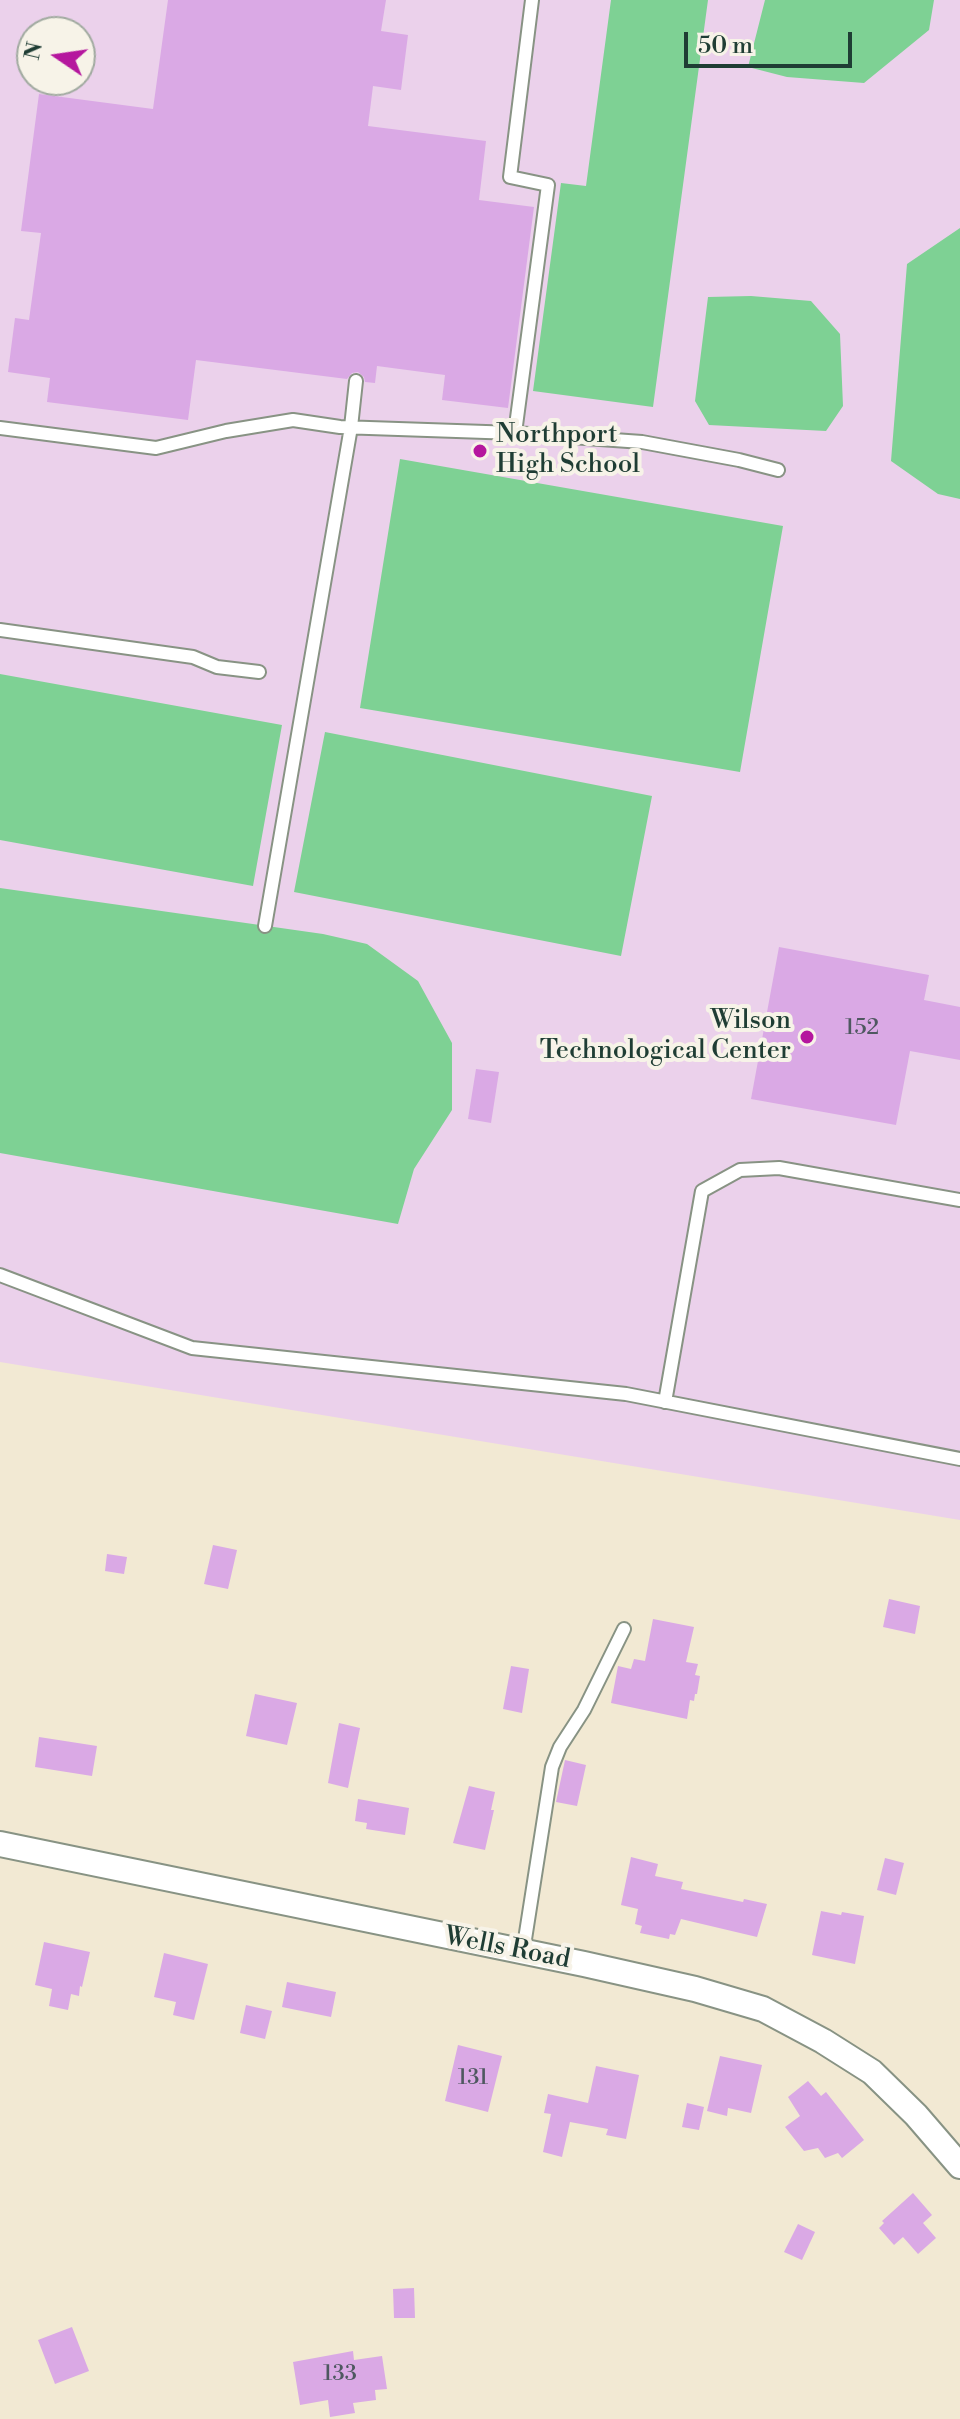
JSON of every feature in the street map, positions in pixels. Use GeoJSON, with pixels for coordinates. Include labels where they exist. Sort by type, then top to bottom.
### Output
{"type":"FeatureCollection","features":[{"type":"Feature","properties":{"kind":"street","name":"Wells Road"},"geometry":{"type":"LineString","coordinates":[[0,1844],[695,1989],[763,2009],[872,2072],[916,2115],[960,2166]]}},
{"type":"Feature","properties":{"kind":"lane"},"geometry":{"type":"LineString","coordinates":[[515,433],[548,185],[510,177],[532,0]]}},
{"type":"Feature","properties":{"kind":"lane"},"geometry":{"type":"LineString","coordinates":[[265,926],[351,427],[356,381]]}},
{"type":"Feature","properties":{"kind":"lane"},"geometry":{"type":"LineString","coordinates":[[0,428],[156,448],[226,431],[293,420],[351,427],[515,433],[642,442],[778,470]]}},
{"type":"Feature","properties":{"kind":"lane"},"geometry":{"type":"LineString","coordinates":[[0,630],[193,657],[217,667],[259,672]]}},
{"type":"Feature","properties":{"kind":"lane"},"geometry":{"type":"LineString","coordinates":[[665,1402],[702,1191],[740,1170],[779,1168],[960,1200]]}},
{"type":"Feature","properties":{"kind":"lane"},"geometry":{"type":"LineString","coordinates":[[0,1275],[192,1348],[626,1394],[960,1459]]}},
{"type":"Feature","properties":{"kind":"lane"},"geometry":{"type":"LineString","coordinates":[[523,1952],[552,1767],[624,1629]]}},
{"type":"Feature","properties":{"kind":"shaded area","name":"Northport High School"},"geometry":{"type":"Polygon","coordinates":[[[0,0],[960,0],[960,1520],[0,1362],[0,0]]]}},
{"type":"Feature","properties":{"kind":"green space"},"geometry":{"type":"Polygon","coordinates":[[[611,0],[708,0],[653,407],[533,391],[561,183],[586,186],[611,0]]]}},
{"type":"Feature","properties":{"kind":"green space"},"geometry":{"type":"Polygon","coordinates":[[[765,0],[934,0],[929,30],[864,83],[787,77],[748,67],[765,0]]]}},
{"type":"Feature","properties":{"kind":"green space"},"geometry":{"type":"Polygon","coordinates":[[[960,228],[960,499],[938,494],[891,461],[907,264],[960,228]]]}},
{"type":"Feature","properties":{"kind":"green space"},"geometry":{"type":"Polygon","coordinates":[[[751,296],[811,301],[840,334],[843,406],[826,431],[709,425],[695,401],[708,297],[751,296]]]}},
{"type":"Feature","properties":{"kind":"green space"},"geometry":{"type":"Polygon","coordinates":[[[400,459],[783,526],[740,772],[360,708],[400,459]]]}},
{"type":"Feature","properties":{"kind":"green space"},"geometry":{"type":"Polygon","coordinates":[[[0,674],[282,725],[253,886],[0,840],[0,674]]]}},
{"type":"Feature","properties":{"kind":"green space"},"geometry":{"type":"Polygon","coordinates":[[[325,732],[652,796],[621,956],[294,892],[325,732]]]}},
{"type":"Feature","properties":{"kind":"green space"},"geometry":{"type":"Polygon","coordinates":[[[0,888],[323,934],[367,944],[418,981],[452,1043],[452,1110],[414,1169],[398,1224],[0,1153],[0,888]]]}},
{"type":"Feature","properties":{"kind":"building"},"geometry":{"type":"Polygon","coordinates":[[[168,0],[386,0],[381,31],[408,35],[401,90],[373,86],[368,126],[486,141],[479,200],[534,207],[508,408],[442,400],[445,375],[377,366],[375,383],[365,382],[358,372],[347,379],[196,360],[188,420],[47,402],[50,378],[8,372],[15,318],[29,320],[41,233],[21,231],[39,96],[153,109],[168,0]]]}},
{"type":"Feature","properties":{"kind":"building"},"geometry":{"type":"Polygon","coordinates":[[[779,947],[929,975],[924,1000],[960,1007],[960,1060],[910,1051],[896,1125],[751,1099],[779,947]]]}},
{"type":"Feature","properties":{"kind":"building"},"geometry":{"type":"Polygon","coordinates":[[[476,1069],[499,1072],[491,1123],[468,1119],[476,1069]]]}},
{"type":"Feature","properties":{"kind":"building"},"geometry":{"type":"Polygon","coordinates":[[[213,1545],[237,1550],[228,1589],[204,1584],[213,1545]]]}},
{"type":"Feature","properties":{"kind":"building"},"geometry":{"type":"Polygon","coordinates":[[[107,1554],[127,1557],[124,1574],[105,1571],[107,1554]]]}},
{"type":"Feature","properties":{"kind":"building"},"geometry":{"type":"Polygon","coordinates":[[[889,1599],[920,1606],[915,1634],[883,1627],[889,1599]]]}},
{"type":"Feature","properties":{"kind":"building"},"geometry":{"type":"Polygon","coordinates":[[[653,1619],[694,1627],[686,1662],[698,1664],[695,1675],[700,1676],[697,1694],[694,1701],[690,1700],[687,1719],[611,1703],[618,1666],[631,1669],[634,1659],[645,1661],[653,1619]]]}},
{"type":"Feature","properties":{"kind":"building"},"geometry":{"type":"Polygon","coordinates":[[[511,1666],[529,1669],[522,1713],[503,1709],[511,1666]]]}},
{"type":"Feature","properties":{"kind":"building"},"geometry":{"type":"Polygon","coordinates":[[[255,1694],[297,1703],[287,1745],[246,1736],[255,1694]]]}},
{"type":"Feature","properties":{"kind":"building"},"geometry":{"type":"Polygon","coordinates":[[[339,1723],[360,1728],[348,1788],[328,1783],[339,1723]]]}},
{"type":"Feature","properties":{"kind":"building"},"geometry":{"type":"Polygon","coordinates":[[[39,1737],[97,1746],[92,1776],[35,1767],[39,1737]]]}},
{"type":"Feature","properties":{"kind":"building"},"geometry":{"type":"Polygon","coordinates":[[[565,1760],[586,1765],[577,1806],[556,1802],[565,1760]]]}},
{"type":"Feature","properties":{"kind":"building"},"geometry":{"type":"Polygon","coordinates":[[[469,1786],[495,1792],[485,1850],[453,1843],[469,1786]]]}},
{"type":"Feature","properties":{"kind":"building"},"geometry":{"type":"Polygon","coordinates":[[[358,1799],[409,1808],[405,1835],[366,1829],[367,1823],[355,1821],[358,1799]]]}},
{"type":"Feature","properties":{"kind":"building"},"geometry":{"type":"Polygon","coordinates":[[[631,1857],[658,1864],[655,1876],[683,1882],[681,1889],[767,1904],[757,1937],[681,1919],[675,1935],[670,1934],[669,1939],[640,1933],[642,1926],[635,1924],[638,1909],[621,1905],[631,1857]]]}},
{"type":"Feature","properties":{"kind":"building"},"geometry":{"type":"Polygon","coordinates":[[[885,1858],[904,1863],[896,1895],[877,1890],[885,1858]]]}},
{"type":"Feature","properties":{"kind":"building"},"geometry":{"type":"Polygon","coordinates":[[[821,1911],[864,1916],[855,1964],[812,1955],[821,1911]]]}},
{"type":"Feature","properties":{"kind":"building"},"geometry":{"type":"Polygon","coordinates":[[[44,1942],[90,1952],[79,1996],[71,1994],[68,2010],[49,2006],[52,1989],[35,1985],[44,1942]]]}},
{"type":"Feature","properties":{"kind":"building"},"geometry":{"type":"Polygon","coordinates":[[[164,1953],[208,1964],[194,2020],[173,2015],[176,2002],[154,1997],[164,1953]]]}},
{"type":"Feature","properties":{"kind":"building"},"geometry":{"type":"Polygon","coordinates":[[[287,1982],[336,1992],[331,2017],[282,2007],[287,1982]]]}},
{"type":"Feature","properties":{"kind":"building"},"geometry":{"type":"Polygon","coordinates":[[[246,2005],[272,2011],[265,2039],[240,2033],[246,2005]]]}},
{"type":"Feature","properties":{"kind":"building"},"geometry":{"type":"Polygon","coordinates":[[[458,2045],[502,2056],[488,2112],[445,2101],[458,2045]]]}},
{"type":"Feature","properties":{"kind":"building"},"geometry":{"type":"Polygon","coordinates":[[[720,2056],[762,2065],[751,2113],[728,2108],[727,2116],[707,2111],[720,2056]]]}},
{"type":"Feature","properties":{"kind":"building"},"geometry":{"type":"Polygon","coordinates":[[[596,2066],[639,2075],[626,2139],[606,2135],[608,2129],[570,2122],[562,2157],[543,2152],[551,2114],[544,2113],[548,2094],[588,2103],[596,2066]]]}},
{"type":"Feature","properties":{"kind":"building"},"geometry":{"type":"Polygon","coordinates":[[[808,2081],[821,2096],[826,2092],[864,2140],[842,2158],[838,2153],[825,2158],[818,2148],[804,2151],[785,2127],[800,2116],[788,2097],[808,2081]]]}},
{"type":"Feature","properties":{"kind":"building"},"geometry":{"type":"Polygon","coordinates":[[[687,2103],[704,2107],[699,2130],[682,2127],[687,2103]]]}},
{"type":"Feature","properties":{"kind":"building"},"geometry":{"type":"Polygon","coordinates":[[[913,2193],[932,2215],[923,2223],[936,2238],[918,2254],[903,2237],[894,2245],[879,2228],[884,2223],[882,2221],[913,2193]]]}},
{"type":"Feature","properties":{"kind":"building"},"geometry":{"type":"Polygon","coordinates":[[[798,2224],[815,2232],[802,2260],[784,2252],[798,2224]]]}},
{"type":"Feature","properties":{"kind":"building"},"geometry":{"type":"Polygon","coordinates":[[[414,2288],[415,2318],[394,2318],[393,2289],[414,2288]]]}},
{"type":"Feature","properties":{"kind":"building"},"geometry":{"type":"Polygon","coordinates":[[[72,2327],[89,2371],[55,2384],[38,2340],[72,2327]]]}},
{"type":"Feature","properties":{"kind":"building"},"geometry":{"type":"Polygon","coordinates":[[[353,2351],[354,2360],[382,2356],[387,2389],[375,2390],[376,2400],[353,2403],[355,2413],[330,2417],[328,2400],[300,2405],[293,2362],[353,2351]]]}},
{"type":"Feature","properties":{"kind":"place","name":"Northport High School"},"geometry":{"type":"Point","coordinates":[480,451]}},
{"type":"Feature","properties":{"kind":"place","name":"Wilson Technological Center"},"geometry":{"type":"Point","coordinates":[807,1037]}}]}
